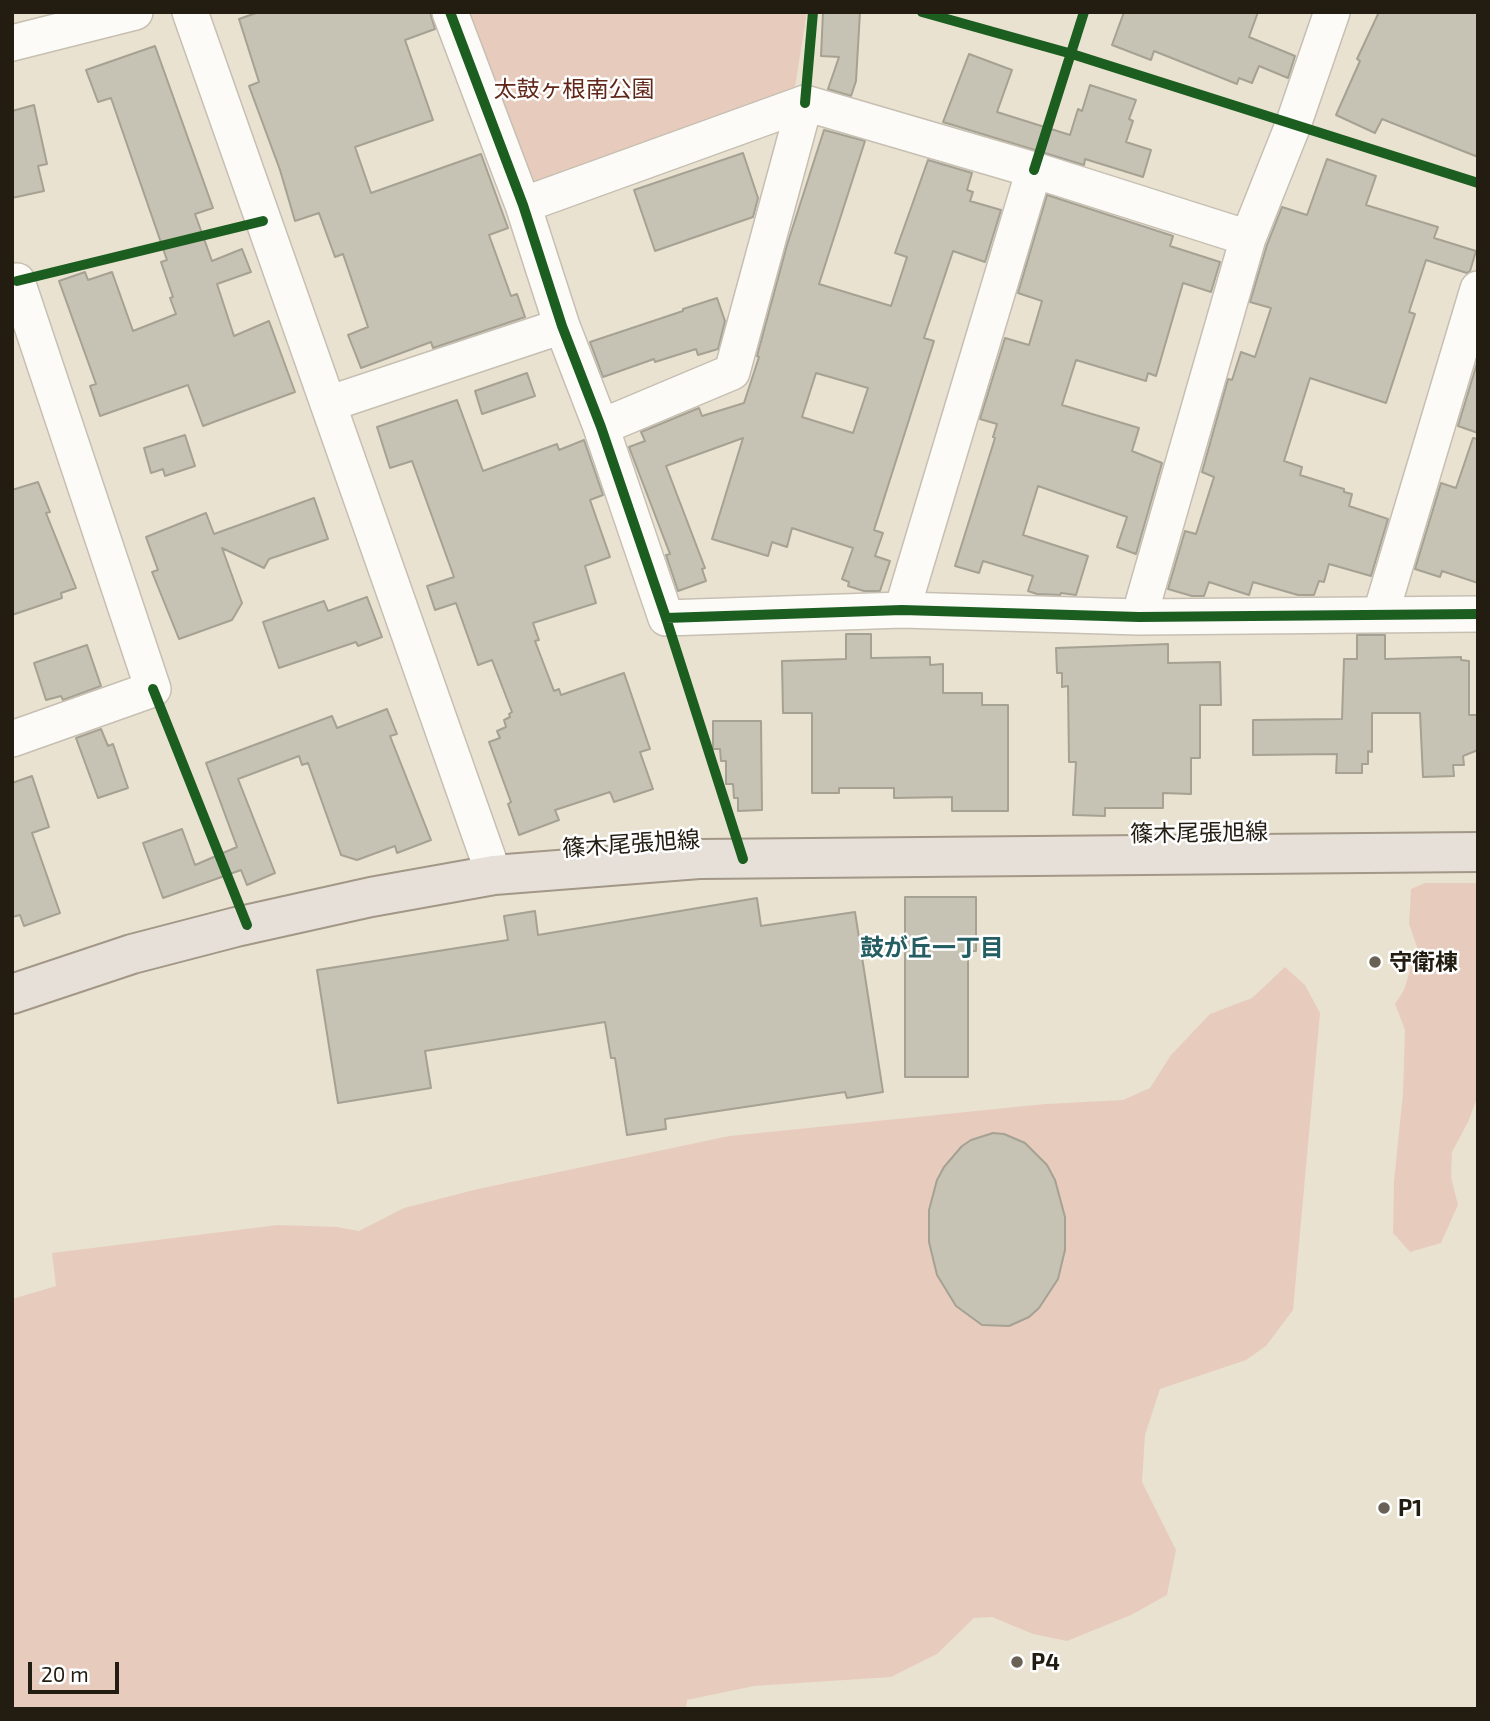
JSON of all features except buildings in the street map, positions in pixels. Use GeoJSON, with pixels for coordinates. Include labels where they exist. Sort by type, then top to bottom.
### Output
{"type":"FeatureCollection","features":[{"type":"Feature","properties":{"kind":"main road","name":"篠木尾張旭線"},"geometry":{"type":"LineString","coordinates":[[12,994],[132,954],[236,927],[371,897],[494,875],[699,859],[1478,852]]}},
{"type":"Feature","properties":{"kind":"street"},"geometry":{"type":"LineString","coordinates":[[12,43],[135,12]]}},
{"type":"Feature","properties":{"kind":"street"},"geometry":{"type":"LineString","coordinates":[[190,12],[494,875]]}},
{"type":"Feature","properties":{"kind":"street"},"geometry":{"type":"LineString","coordinates":[[450,12],[523,205],[562,326],[601,427],[666,618],[902,610],[1139,617],[1478,614]]}},
{"type":"Feature","properties":{"kind":"street"},"geometry":{"type":"LineString","coordinates":[[1139,617],[1248,238],[1293,125],[1332,12]]}},
{"type":"Feature","properties":{"kind":"street"},"geometry":{"type":"LineString","coordinates":[[523,205],[805,103],[1034,170],[1248,238]]}},
{"type":"Feature","properties":{"kind":"street"},"geometry":{"type":"LineString","coordinates":[[601,427],[732,372],[805,103]]}},
{"type":"Feature","properties":{"kind":"street"},"geometry":{"type":"LineString","coordinates":[[902,610],[1034,170]]}},
{"type":"Feature","properties":{"kind":"street"},"geometry":{"type":"LineString","coordinates":[[12,282],[17,281],[153,689],[12,738]]}},
{"type":"Feature","properties":{"kind":"street"},"geometry":{"type":"LineString","coordinates":[[1381,613],[1478,289]]}},
{"type":"Feature","properties":{"kind":"street"},"geometry":{"type":"LineString","coordinates":[[328,404],[562,326]]}},
{"type":"Feature","properties":{"kind":"green space","name":"太鼓ヶ根南公園"},"geometry":{"type":"Polygon","coordinates":[[[466,12],[807,12],[794,93],[538,183],[522,175],[466,12]]]}},
{"type":"Feature","properties":{"kind":"green space"},"geometry":{"type":"Polygon","coordinates":[[[1425,883],[1478,883],[1478,1095],[1469,1120],[1452,1152],[1451,1177],[1458,1205],[1441,1243],[1410,1252],[1393,1233],[1405,1030],[1395,1004],[1404,990],[1417,947],[1409,924],[1411,889],[1425,883]]]}},
{"type":"Feature","properties":{"kind":"green space"},"geometry":{"type":"Polygon","coordinates":[[[1285,967],[1305,985],[1320,1013],[1293,1310],[1266,1346],[1246,1360],[1160,1389],[1145,1435],[1142,1482],[1176,1550],[1167,1595],[1131,1615],[1067,1641],[1033,1634],[992,1617],[974,1618],[937,1654],[891,1677],[754,1686],[687,1700],[686,1709],[12,1709],[12,1299],[56,1286],[52,1253],[278,1225],[338,1227],[359,1231],[404,1208],[478,1189],[729,1136],[1045,1104],[1123,1100],[1150,1088],[1171,1055],[1210,1014],[1252,998],[1285,967]]]}},
{"type":"Feature","properties":{"kind":"cycle path"},"geometry":{"type":"LineString","coordinates":[[450,12],[523,205],[562,326],[601,427],[666,618],[743,859]]}},
{"type":"Feature","properties":{"kind":"cycle path"},"geometry":{"type":"LineString","coordinates":[[805,103],[813,12]]}},
{"type":"Feature","properties":{"kind":"cycle path"},"geometry":{"type":"LineString","coordinates":[[922,12],[1072,54],[1478,183]]}},
{"type":"Feature","properties":{"kind":"cycle path"},"geometry":{"type":"LineString","coordinates":[[1034,170],[1084,12]]}},
{"type":"Feature","properties":{"kind":"cycle path"},"geometry":{"type":"LineString","coordinates":[[17,281],[263,221]]}},
{"type":"Feature","properties":{"kind":"cycle path"},"geometry":{"type":"LineString","coordinates":[[666,618],[902,610],[1139,617],[1478,614]]}},
{"type":"Feature","properties":{"kind":"cycle path"},"geometry":{"type":"LineString","coordinates":[[153,689],[247,925]]}},
{"type":"Feature","properties":{"kind":"place","name":"守衛棟"},"geometry":{"type":"Point","coordinates":[1375,962]}},
{"type":"Feature","properties":{"kind":"place","name":"P1"},"geometry":{"type":"Point","coordinates":[1384,1508]}},
{"type":"Feature","properties":{"kind":"place","name":"P4"},"geometry":{"type":"Point","coordinates":[1017,1662]}},
{"type":"Feature","properties":{"kind":"district","name":"鼓が丘一丁目"},"geometry":{"type":"Point","coordinates":[932,948]}}]}
